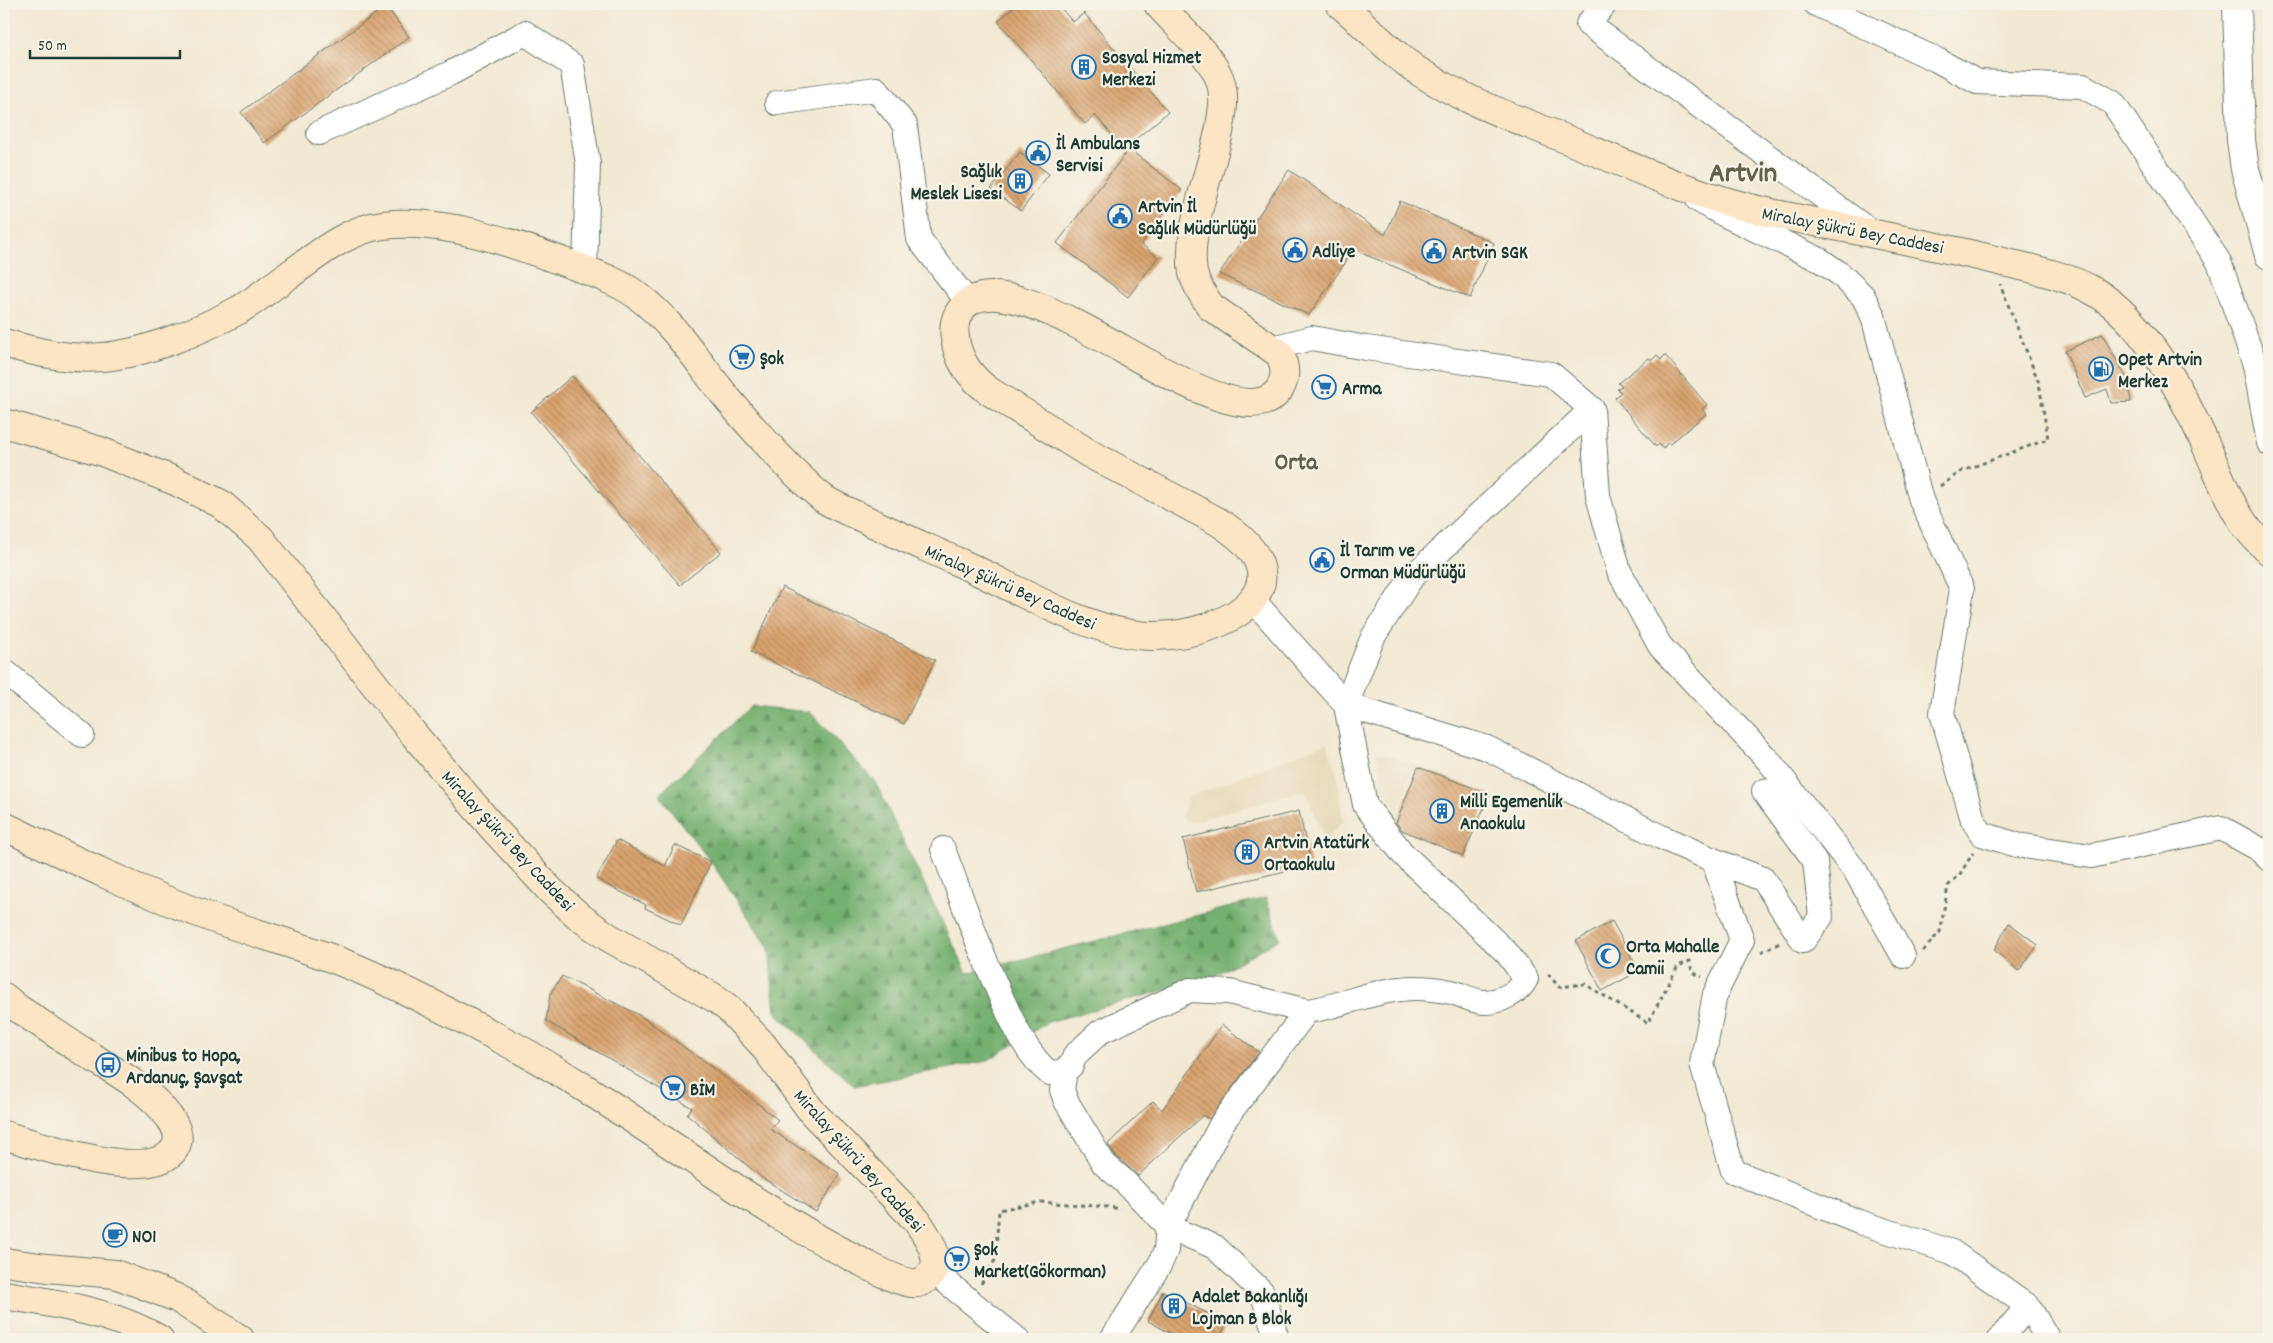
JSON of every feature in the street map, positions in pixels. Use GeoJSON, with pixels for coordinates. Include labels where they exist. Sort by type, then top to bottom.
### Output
{"type":"FeatureCollection","features":[{"type":"Feature","properties":{"kind":"main road"},"geometry":{"type":"LineString","coordinates":[[1158,4],[1210,63],[1220,79],[1224,97],[1214,154],[1192,246],[1194,274],[1204,298],[1211,307],[1280,354],[1285,365],[1284,379],[1278,391],[1268,399],[1256,403],[1241,402],[1196,388],[1041,308],[999,297],[982,297],[968,302],[954,322],[955,339],[961,358],[975,380],[1090,454],[1231,530],[1243,540],[1260,561],[1260,586],[1254,601]]}},
{"type":"Feature","properties":{"kind":"main road","name":"Miralay Şükrü Bey Caddesi"},"geometry":{"type":"LineString","coordinates":[[1340,4],[1416,69],[1440,84],[1499,112],[1668,183],[1724,202],[2062,275],[2098,294],[2116,307],[2134,327],[2172,379],[2196,422],[2242,523],[2269,551]]}},
{"type":"Feature","properties":{"kind":"main road","name":"Miralay Şükrü Bey Caddesi"},"geometry":{"type":"LineString","coordinates":[[4,343],[46,354],[70,357],[100,358],[125,354],[187,333],[239,309],[332,245],[364,229],[382,225],[427,225],[450,228],[505,243],[585,270],[634,293],[652,307],[668,324],[745,420],[793,471],[825,499],[865,520],[976,569],[1064,612],[1088,622],[1142,636],[1168,636],[1212,625],[1234,616],[1254,601]]}},
{"type":"Feature","properties":{"kind":"main road","name":"Miralay Şükrü Bey Caddesi"},"geometry":{"type":"LineString","coordinates":[[4,423],[100,451],[175,480],[221,504],[243,523],[266,546],[410,731],[551,891],[582,918],[608,937],[718,1000],[744,1025],[779,1065],[813,1113],[917,1221],[932,1245],[936,1264],[934,1272]]}},
{"type":"Feature","properties":{"kind":"main road"},"geometry":{"type":"LineString","coordinates":[[4,826],[188,908],[328,956],[407,991],[501,1039],[555,1070],[681,1153],[819,1240],[884,1273],[910,1283],[922,1281],[934,1272]]}},
{"type":"Feature","properties":{"kind":"main road"},"geometry":{"type":"LineString","coordinates":[[4,997],[24,1013],[145,1092],[169,1116],[176,1127],[177,1144],[171,1155],[162,1160],[136,1163],[76,1156],[4,1135]]}},
{"type":"Feature","properties":{"kind":"main road"},"geometry":{"type":"LineString","coordinates":[[4,1262],[115,1274],[178,1298],[240,1339]]}},
{"type":"Feature","properties":{"kind":"main road"},"geometry":{"type":"LineString","coordinates":[[4,1295],[105,1316],[143,1330],[159,1339]]}},
{"type":"Feature","properties":{"kind":"street"},"geometry":{"type":"LineString","coordinates":[[1605,4],[1588,24],[1872,233]]}},
{"type":"Feature","properties":{"kind":"street"},"geometry":{"type":"LineString","coordinates":[[1816,4],[1937,60],[1977,82],[2083,86],[2113,103],[2219,262],[2255,365],[2269,443]]}},
{"type":"Feature","properties":{"kind":"street"},"geometry":{"type":"LineString","coordinates":[[2236,4],[2241,140],[2246,169],[2269,255]]}},
{"type":"Feature","properties":{"kind":"street"},"geometry":{"type":"LineString","coordinates":[[319,132],[451,73],[525,33],[572,65],[588,164],[585,270]]}},
{"type":"Feature","properties":{"kind":"street"},"geometry":{"type":"LineString","coordinates":[[777,103],[876,89],[905,125],[919,239],[968,302]]}},
{"type":"Feature","properties":{"kind":"street"},"geometry":{"type":"LineString","coordinates":[[1668,183],[1724,215],[1820,260],[1840,274],[1863,296],[1873,316],[1921,500],[1962,590],[1942,713],[1973,820],[1982,834],[2017,845],[2091,856],[2221,828],[2261,850],[2269,859]]}},
{"type":"Feature","properties":{"kind":"street"},"geometry":{"type":"LineString","coordinates":[[1272,348],[1312,338],[1366,348],[1550,374],[1592,409],[1600,506],[1619,571],[1660,646],[1768,760],[1856,872],[1903,956]]}},
{"type":"Feature","properties":{"kind":"street"},"geometry":{"type":"LineString","coordinates":[[943,849],[986,965],[1018,1034],[1041,1066],[1049,1073],[1061,1072],[1071,1066],[1075,1055],[1100,1032],[1190,990],[1229,992],[1306,1011],[1318,1010],[1364,996],[1402,989],[1449,992],[1484,1002],[1506,998],[1522,987],[1526,979],[1513,960],[1403,854],[1365,805],[1346,704],[1373,637],[1412,577],[1592,409]]}},
{"type":"Feature","properties":{"kind":"street"},"geometry":{"type":"LineString","coordinates":[[1254,601],[1346,704],[1487,748],[1662,838],[1763,879],[1803,941],[1820,917],[1815,861],[1764,791]]}},
{"type":"Feature","properties":{"kind":"street"},"geometry":{"type":"LineString","coordinates":[[4,671],[82,735]]}},
{"type":"Feature","properties":{"kind":"street"},"geometry":{"type":"LineString","coordinates":[[1713,860],[1742,940],[1715,994],[1702,1064],[1732,1171],[1859,1222],[1952,1252],[2028,1306],[2048,1339]]}},
{"type":"Feature","properties":{"kind":"street"},"geometry":{"type":"LineString","coordinates":[[1112,1339],[1160,1264],[1166,1250],[1168,1227],[1222,1123],[1306,1011]]}},
{"type":"Feature","properties":{"kind":"street"},"geometry":{"type":"LineString","coordinates":[[1065,1070],[1062,1090],[1066,1100],[1104,1164],[1124,1181],[1168,1227],[1215,1246],[1262,1292],[1277,1339]]}},
{"type":"Feature","properties":{"kind":"street"},"geometry":{"type":"LineString","coordinates":[[934,1272],[1017,1339]]}},
{"type":"Feature","properties":{"kind":"street"},"geometry":{"type":"LineString","coordinates":[[2000,1339],[2028,1306]]}},
{"type":"Feature","properties":{"kind":"path"},"geometry":{"type":"LineString","coordinates":[[1921,500],[1962,470],[2048,439],[2039,383],[1990,258]]}},
{"type":"Feature","properties":{"kind":"path"},"geometry":{"type":"LineString","coordinates":[[1903,956],[1921,953],[1940,932],[1948,886],[1969,861],[1982,834]]}},
{"type":"Feature","properties":{"kind":"path"},"geometry":{"type":"LineString","coordinates":[[1522,987],[1548,974],[1559,987],[1585,984],[1648,1023],[1678,966],[1690,961],[1692,972],[1703,978],[1725,974]]}},
{"type":"Feature","properties":{"kind":"path"},"geometry":{"type":"LineString","coordinates":[[970,1302],[995,1260],[999,1210],[1040,1202],[1109,1206],[1127,1211]]}},
{"type":"Feature","properties":{"kind":"shaded area"},"geometry":{"type":"Polygon","coordinates":[[[1327,743],[1337,775],[1343,821],[1325,840],[1305,790],[1188,823],[1181,816],[1189,797],[1327,743]]]}},
{"type":"Feature","properties":{"kind":"shaded area"},"geometry":{"type":"Polygon","coordinates":[[[1377,752],[1415,764],[1395,820],[1387,805],[1381,787],[1377,752]]]}},
{"type":"Feature","properties":{"kind":"green space"},"geometry":{"type":"Polygon","coordinates":[[[751,706],[810,712],[875,782],[967,973],[1266,898],[1280,939],[1210,978],[1048,1022],[987,1061],[854,1086],[775,1012],[769,948],[711,862],[659,795],[751,706]]]}},
{"type":"Feature","properties":{"kind":"building","name":"Sosyal Hizmet Merkezi"},"geometry":{"type":"Polygon","coordinates":[[[1018,4],[1057,4],[1073,22],[1084,13],[1168,112],[1124,149],[1095,115],[1085,124],[998,21],[1018,4]]]}},
{"type":"Feature","properties":{"kind":"building"},"geometry":{"type":"Polygon","coordinates":[[[386,6],[409,37],[264,143],[241,112],[386,6]]]}},
{"type":"Feature","properties":{"kind":"building","name":"Artvin İl Sağlık Müdürlüğü"},"geometry":{"type":"Polygon","coordinates":[[[1129,149],[1182,190],[1141,244],[1158,257],[1128,297],[1057,243],[1129,149]]]}},
{"type":"Feature","properties":{"kind":"building","name":"Sağlık Meslek Lisesi"},"geometry":{"type":"Polygon","coordinates":[[[1020,152],[1049,174],[1021,211],[991,189],[1020,152]]]}},
{"type":"Feature","properties":{"kind":"building","name":"Adliye"},"geometry":{"type":"Polygon","coordinates":[[[1289,170],[1385,235],[1400,201],[1494,243],[1470,298],[1354,250],[1309,315],[1219,274],[1289,170]]]}},
{"type":"Feature","properties":{"kind":"building"},"geometry":{"type":"Polygon","coordinates":[[[2102,334],[2127,379],[2131,402],[2111,403],[2107,389],[2085,398],[2065,351],[2102,334]]]}},
{"type":"Feature","properties":{"kind":"building"},"geometry":{"type":"Polygon","coordinates":[[[1657,355],[1661,360],[1665,355],[1707,405],[1702,409],[1706,414],[1670,444],[1667,443],[1663,449],[1659,444],[1656,447],[1615,398],[1621,392],[1617,389],[1622,386],[1618,383],[1649,358],[1652,360],[1657,355]]]}},
{"type":"Feature","properties":{"kind":"building"},"geometry":{"type":"Polygon","coordinates":[[[572,376],[721,552],[680,585],[531,412],[572,376]]]}},
{"type":"Feature","properties":{"kind":"building"},"geometry":{"type":"Polygon","coordinates":[[[782,587],[935,660],[904,724],[751,652],[782,587]]]}},
{"type":"Feature","properties":{"kind":"building","name":"Milli Egemenlik Anaokulu"},"geometry":{"type":"Polygon","coordinates":[[[1418,767],[1490,794],[1463,856],[1402,830],[1396,823],[1418,767]]]}},
{"type":"Feature","properties":{"kind":"building","name":"Artvin Atatürk Ortaokulu"},"geometry":{"type":"Polygon","coordinates":[[[1299,811],[1311,865],[1196,892],[1183,839],[1299,811]]]}},
{"type":"Feature","properties":{"kind":"building"},"geometry":{"type":"Polygon","coordinates":[[[617,840],[665,866],[675,845],[711,862],[681,925],[645,908],[646,905],[596,879],[617,840]]]}},
{"type":"Feature","properties":{"kind":"building","name":"Orta Mahalle Camii"},"geometry":{"type":"Polygon","coordinates":[[[1612,921],[1639,971],[1602,991],[1576,941],[1612,921]]]}},
{"type":"Feature","properties":{"kind":"building"},"geometry":{"type":"Polygon","coordinates":[[[2009,923],[2038,945],[2019,971],[1994,950],[2009,923]]]}},
{"type":"Feature","properties":{"kind":"building"},"geometry":{"type":"Polygon","coordinates":[[[562,976],[639,1015],[720,1073],[778,1120],[770,1129],[840,1174],[816,1212],[761,1177],[687,1114],[692,1108],[546,1021],[550,994],[562,976]]]}},
{"type":"Feature","properties":{"kind":"building"},"geometry":{"type":"Polygon","coordinates":[[[1222,1025],[1259,1052],[1209,1119],[1203,1115],[1138,1176],[1115,1155],[1108,1144],[1153,1101],[1162,1110],[1222,1025]]]}},
{"type":"Feature","properties":{"kind":"building","name":"Adalet Bakanlığı Lojman B Blok"},"geometry":{"type":"Polygon","coordinates":[[[1163,1291],[1227,1323],[1219,1339],[1181,1339],[1148,1321],[1163,1291]]]}},
{"type":"Feature","properties":{"kind":"place","name":"Sosyal Hizmet Merkezi"},"geometry":{"type":"Point","coordinates":[1084,67]}},
{"type":"Feature","properties":{"kind":"place","name":"İl Ambulans Servisi"},"geometry":{"type":"Point","coordinates":[1038,153]}},
{"type":"Feature","properties":{"kind":"place","name":"Sağlık Meslek Lisesi"},"geometry":{"type":"Point","coordinates":[1020,181]}},
{"type":"Feature","properties":{"kind":"place","name":"Artvin İl Sağlık Müdürlüğü"},"geometry":{"type":"Point","coordinates":[1120,216]}},
{"type":"Feature","properties":{"kind":"place","name":"Adliye"},"geometry":{"type":"Point","coordinates":[1295,250]}},
{"type":"Feature","properties":{"kind":"place","name":"Artvin SGK"},"geometry":{"type":"Point","coordinates":[1434,251]}},
{"type":"Feature","properties":{"kind":"place","name":"Şok"},"geometry":{"type":"Point","coordinates":[742,357]}},
{"type":"Feature","properties":{"kind":"place","name":"Opet Artvin Merkez"},"geometry":{"type":"Point","coordinates":[2101,369]}},
{"type":"Feature","properties":{"kind":"place","name":"Arma"},"geometry":{"type":"Point","coordinates":[1324,387]}},
{"type":"Feature","properties":{"kind":"place","name":"İl Tarım ve Orman Müdürlüğü"},"geometry":{"type":"Point","coordinates":[1322,560]}},
{"type":"Feature","properties":{"kind":"place","name":"Milli Egemenlik Anaokulu"},"geometry":{"type":"Point","coordinates":[1442,811]}},
{"type":"Feature","properties":{"kind":"place","name":"Artvin Atatürk Ortaokulu"},"geometry":{"type":"Point","coordinates":[1247,852]}},
{"type":"Feature","properties":{"kind":"place","name":"Orta Mahalle Camii"},"geometry":{"type":"Point","coordinates":[1608,956]}},
{"type":"Feature","properties":{"kind":"place","name":"Minibus to Hopa, Ardanuç, Şavşat"},"geometry":{"type":"Point","coordinates":[108,1065]}},
{"type":"Feature","properties":{"kind":"place","name":"BİM"},"geometry":{"type":"Point","coordinates":[673,1088]}},
{"type":"Feature","properties":{"kind":"place","name":"NO1"},"geometry":{"type":"Point","coordinates":[115,1235]}},
{"type":"Feature","properties":{"kind":"place","name":"Şok Market(Gökorman)"},"geometry":{"type":"Point","coordinates":[957,1259]}},
{"type":"Feature","properties":{"kind":"place","name":"Adalet Bakanlığı Lojman B Blok"},"geometry":{"type":"Point","coordinates":[1174,1306]}},
{"type":"Feature","properties":{"kind":"district","name":"Artvin"},"geometry":{"type":"Point","coordinates":[1743,171]}},
{"type":"Feature","properties":{"kind":"district","name":"Orta"},"geometry":{"type":"Point","coordinates":[1296,461]}}]}
